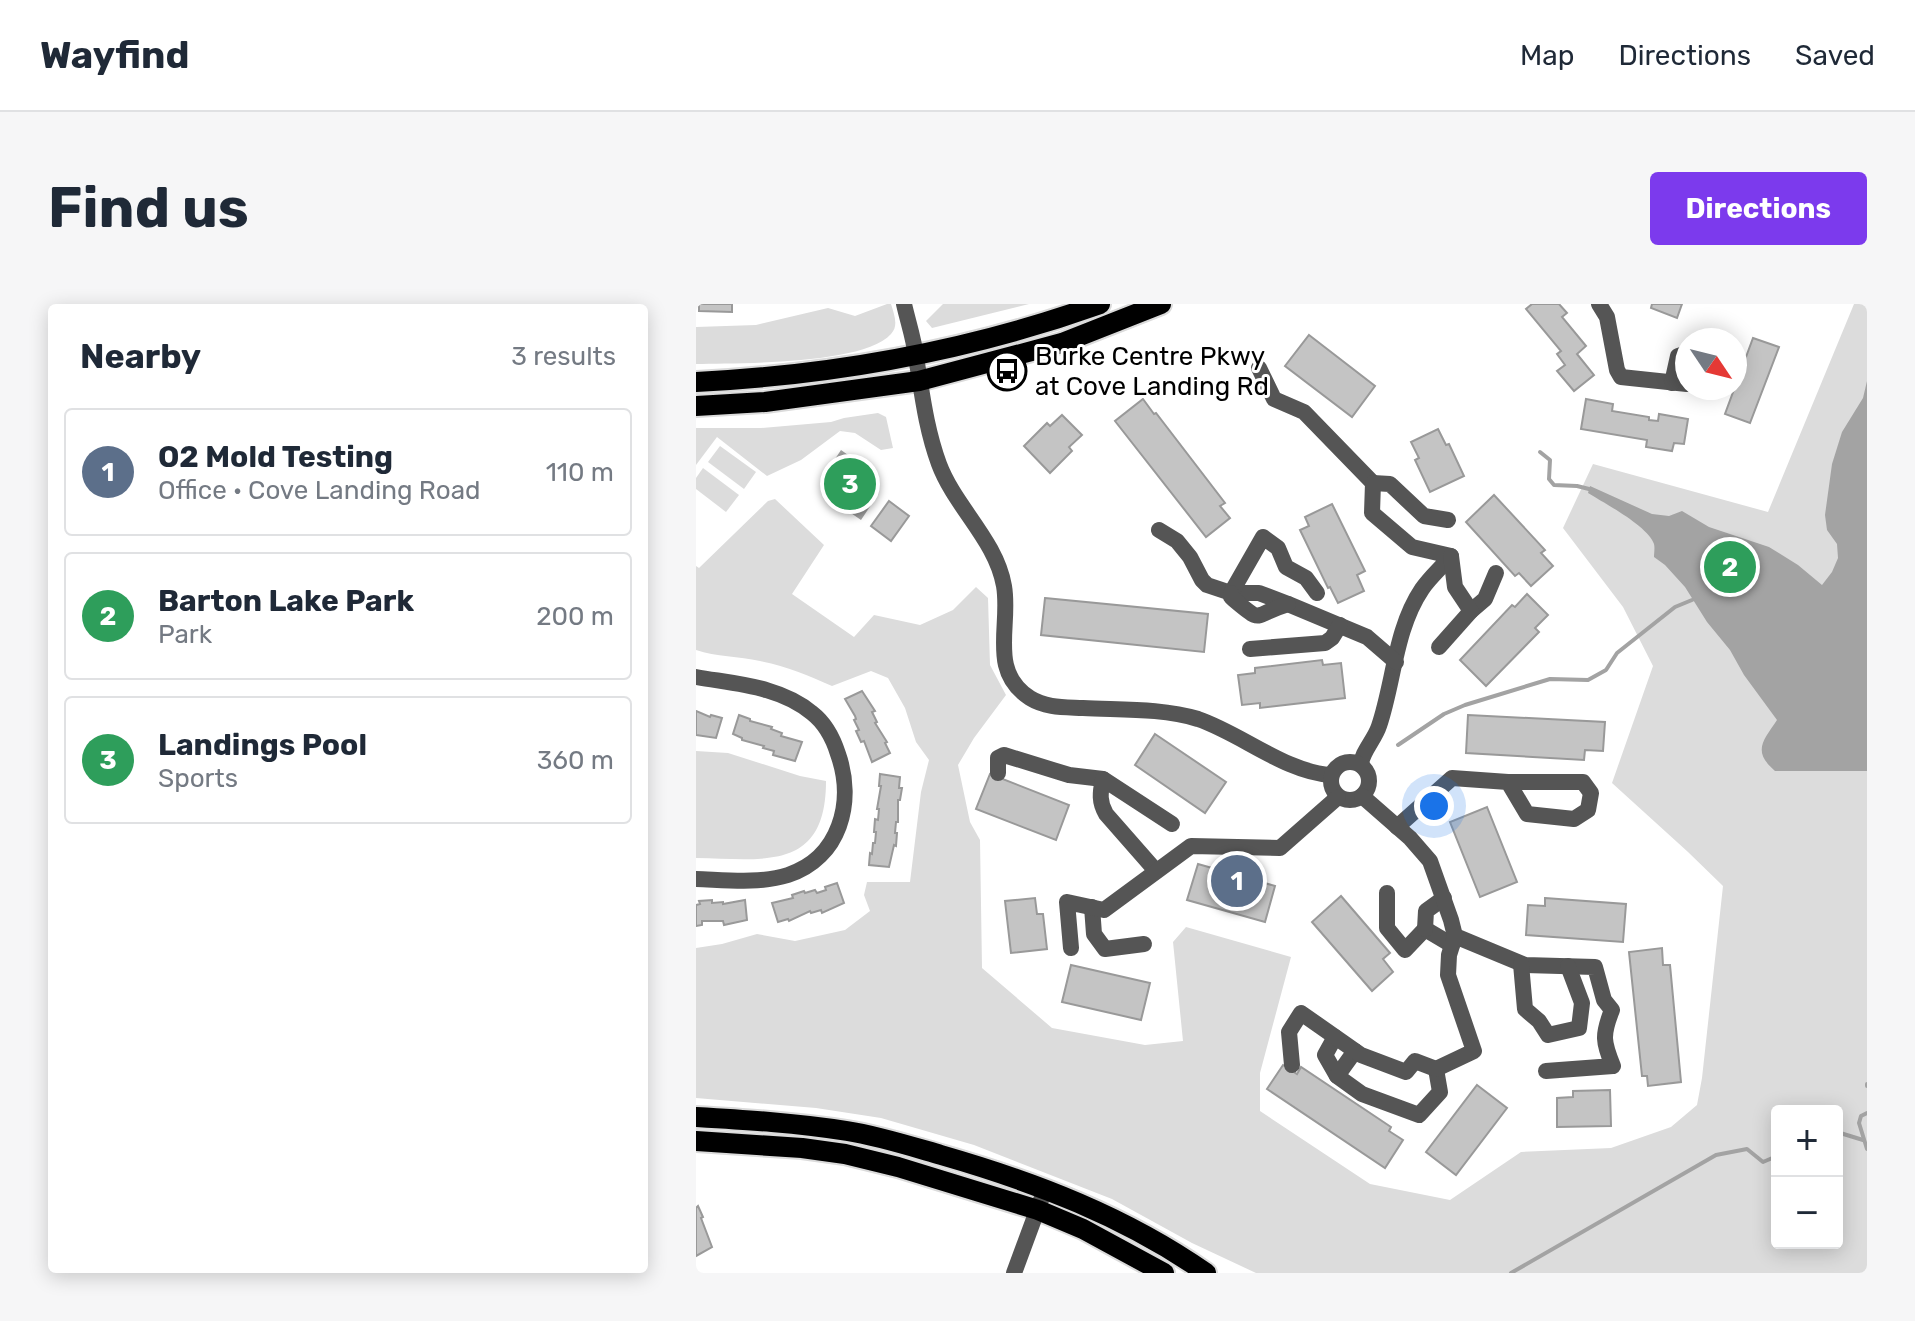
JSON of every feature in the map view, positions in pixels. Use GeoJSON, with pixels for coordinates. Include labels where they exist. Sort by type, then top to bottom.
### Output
{"type":"FeatureCollection","features":[{"type":"Feature","properties":{"kind":"main road"},"geometry":{"type":"LineString","coordinates":[[696,382],[796,375],[916,356],[1025,329],[1100,304]]}},
{"type":"Feature","properties":{"kind":"main road"},"geometry":{"type":"LineString","coordinates":[[696,406],[765,402],[919,381],[1062,343],[1161,304]]}},
{"type":"Feature","properties":{"kind":"main road"},"geometry":{"type":"LineString","coordinates":[[696,1117],[806,1125],[851,1132],[983,1167],[1045,1188],[1130,1226],[1206,1273]]}},
{"type":"Feature","properties":{"kind":"main road"},"geometry":{"type":"LineString","coordinates":[[696,1141],[802,1148],[845,1154],[912,1171],[1038,1210],[1083,1229],[1164,1273]]}},
{"type":"Feature","properties":{"kind":"street"},"geometry":{"type":"LineString","coordinates":[[904,304],[939,466],[1000,569],[1006,601],[1004,658],[1009,675],[1021,691],[1031,699],[1052,706],[1159,712],[1195,719],[1222,729],[1280,759],[1317,774],[1331,775]]}},
{"type":"Feature","properties":{"kind":"street"},"geometry":{"type":"LineString","coordinates":[[1603,305],[1621,377],[1675,383]]}},
{"type":"Feature","properties":{"kind":"street"},"geometry":{"type":"LineString","coordinates":[[1259,368],[1274,399],[1304,412],[1373,483],[1390,484],[1424,516],[1448,520]]}},
{"type":"Feature","properties":{"kind":"street"},"geometry":{"type":"LineString","coordinates":[[1373,483],[1372,513],[1412,547],[1451,556]]}},
{"type":"Feature","properties":{"kind":"street"},"geometry":{"type":"LineString","coordinates":[[1159,530],[1177,541],[1207,585],[1231,593],[1259,593],[1340,625],[1367,637],[1396,662]]}},
{"type":"Feature","properties":{"kind":"street"},"geometry":{"type":"LineString","coordinates":[[1231,593],[1263,537],[1278,548],[1286,567],[1306,578],[1317,593]]}},
{"type":"Feature","properties":{"kind":"street"},"geometry":{"type":"LineString","coordinates":[[1451,556],[1455,587],[1471,611]]}},
{"type":"Feature","properties":{"kind":"street"},"geometry":{"type":"LineString","coordinates":[[1361,765],[1361,759],[1379,728],[1413,605],[1423,588],[1451,556]]}},
{"type":"Feature","properties":{"kind":"street"},"geometry":{"type":"LineString","coordinates":[[1439,647],[1485,599],[1496,573]]}},
{"type":"Feature","properties":{"kind":"street"},"geometry":{"type":"LineString","coordinates":[[1250,649],[1325,643],[1340,625]]}},
{"type":"Feature","properties":{"kind":"street"},"geometry":{"type":"LineString","coordinates":[[696,677],[759,688],[785,696],[813,713],[832,736],[842,765],[846,792],[842,818],[830,844],[812,863],[788,875],[758,880],[696,879]]}},
{"type":"Feature","properties":{"kind":"street"},"geometry":{"type":"LineString","coordinates":[[998,773],[998,758],[1004,755],[1069,775],[1103,779],[1172,824]]}},
{"type":"Feature","properties":{"kind":"street"},"geometry":{"type":"LineString","coordinates":[[1343,763],[1361,765],[1368,774],[1368,789],[1362,796],[1349,801],[1338,797],[1331,787],[1334,770],[1343,763]]}},
{"type":"Feature","properties":{"kind":"street"},"geometry":{"type":"LineString","coordinates":[[1397,827],[1452,778],[1583,782],[1591,793],[1588,810],[1574,819],[1527,814],[1508,782]]}},
{"type":"Feature","properties":{"kind":"street"},"geometry":{"type":"LineString","coordinates":[[1103,779],[1101,806],[1156,871]]}},
{"type":"Feature","properties":{"kind":"street"},"geometry":{"type":"LineString","coordinates":[[1292,1065],[1289,1032],[1301,1013],[1361,1055],[1406,1072],[1415,1061],[1436,1069],[1474,1051],[1448,975],[1449,955],[1454,941],[1444,898],[1430,861],[1410,838],[1362,796]]}},
{"type":"Feature","properties":{"kind":"street"},"geometry":{"type":"LineString","coordinates":[[1071,948],[1067,902],[1104,910],[1191,846],[1280,848],[1338,797]]}},
{"type":"Feature","properties":{"kind":"street"},"geometry":{"type":"LineString","coordinates":[[1387,893],[1387,928],[1405,950],[1425,929],[1426,911],[1444,898]]}},
{"type":"Feature","properties":{"kind":"street"},"geometry":{"type":"LineString","coordinates":[[1092,907],[1094,934],[1105,949],[1144,944]]}},
{"type":"Feature","properties":{"kind":"street"},"geometry":{"type":"LineString","coordinates":[[1425,929],[1521,964],[1595,967],[1604,1000],[1612,1010],[1605,1026],[1604,1045],[1613,1066],[1546,1071]]}},
{"type":"Feature","properties":{"kind":"street"},"geometry":{"type":"LineString","coordinates":[[1521,964],[1525,1009],[1539,1021],[1548,1035],[1579,1028],[1582,1003],[1568,966]]}},
{"type":"Feature","properties":{"kind":"street"},"geometry":{"type":"LineString","coordinates":[[1335,1037],[1325,1055],[1337,1076],[1362,1094],[1419,1115],[1440,1092],[1436,1069]]}},
{"type":"Feature","properties":{"kind":"street"},"geometry":{"type":"LineString","coordinates":[[1337,1076],[1355,1051]]}},
{"type":"Feature","properties":{"kind":"street"},"geometry":{"type":"LineString","coordinates":[[1014,1273],[1045,1188]]}},
{"type":"Feature","properties":{"kind":"shaded area"},"geometry":{"type":"Polygon","coordinates":[[[891,304],[894,316],[891,334],[855,352],[799,360],[696,364],[696,327],[756,325],[828,308],[855,316],[891,304]]]}},
{"type":"Feature","properties":{"kind":"shaded area"},"geometry":{"type":"Polygon","coordinates":[[[943,304],[1029,304],[932,328],[926,321],[943,304]]]}},
{"type":"Feature","properties":{"kind":"shaded area"},"geometry":{"type":"Polygon","coordinates":[[[1854,304],[1867,304],[1867,1273],[1256,1273],[1192,1243],[1112,1199],[974,1145],[881,1118],[816,1108],[696,1098],[696,948],[757,934],[795,941],[845,930],[870,911],[864,895],[867,882],[910,882],[921,792],[929,760],[916,742],[905,708],[888,678],[871,671],[832,686],[779,665],[696,650],[696,566],[699,568],[768,501],[775,499],[824,545],[792,594],[854,637],[874,615],[920,625],[953,610],[976,587],[988,598],[990,665],[1006,695],[958,765],[970,822],[980,840],[982,968],[1052,1028],[1145,1045],[1183,1041],[1173,942],[1186,927],[1291,957],[1260,1073],[1260,1111],[1370,1184],[1450,1200],[1521,1152],[1611,1148],[1671,1127],[1697,1105],[1723,886],[1612,783],[1653,666],[1623,607],[1563,528],[1593,464],[1768,512],[1854,304]]]}},
{"type":"Feature","properties":{"kind":"shaded area"},"geometry":{"type":"Polygon","coordinates":[[[1867,381],[1867,771],[1775,771],[1764,758],[1762,746],[1777,720],[1730,650],[1707,622],[1685,587],[1654,557],[1654,544],[1650,537],[1625,516],[1588,493],[1590,486],[1652,514],[1669,516],[1682,511],[1709,527],[1769,547],[1822,585],[1838,558],[1837,544],[1827,530],[1825,515],[1832,464],[1842,432],[1863,398],[1867,381]]]}},
{"type":"Feature","properties":{"kind":"shaded area"},"geometry":{"type":"Polygon","coordinates":[[[878,413],[886,417],[893,448],[881,450],[855,433],[840,431],[801,460],[767,476],[717,437],[696,465],[696,428],[761,428],[831,422],[878,413]]]}},
{"type":"Feature","properties":{"kind":"shaded area"},"geometry":{"type":"Polygon","coordinates":[[[720,446],[756,472],[744,489],[708,462],[720,446]]]}},
{"type":"Feature","properties":{"kind":"shaded area"},"geometry":{"type":"Polygon","coordinates":[[[841,450],[872,472],[857,495],[871,505],[861,520],[826,496],[846,468],[835,459],[841,450]]]}},
{"type":"Feature","properties":{"kind":"shaded area"},"geometry":{"type":"Polygon","coordinates":[[[703,468],[739,495],[726,512],[696,489],[696,478],[703,468]]]}},
{"type":"Feature","properties":{"kind":"shaded area"},"geometry":{"type":"Polygon","coordinates":[[[696,751],[728,753],[826,781],[823,810],[815,832],[803,846],[786,854],[745,859],[696,858],[696,751]]]}},
{"type":"Feature","properties":{"kind":"building"},"geometry":{"type":"Polygon","coordinates":[[[699,304],[732,304],[732,312],[699,311],[699,304]]]}},
{"type":"Feature","properties":{"kind":"building"},"geometry":{"type":"Polygon","coordinates":[[[1532,304],[1559,304],[1567,313],[1562,317],[1586,346],[1577,354],[1594,375],[1574,391],[1557,371],[1565,365],[1557,354],[1561,351],[1526,309],[1532,304]]]}},
{"type":"Feature","properties":{"kind":"building"},"geometry":{"type":"Polygon","coordinates":[[[1652,304],[1682,304],[1677,318],[1651,308],[1652,304]]]}},
{"type":"Feature","properties":{"kind":"building"},"geometry":{"type":"Polygon","coordinates":[[[1309,335],[1375,386],[1352,417],[1285,366],[1309,335]]]}},
{"type":"Feature","properties":{"kind":"building"},"geometry":{"type":"Polygon","coordinates":[[[1753,338],[1779,347],[1750,423],[1725,414],[1730,400],[1747,400],[1747,354],[1753,338]]]}},
{"type":"Feature","properties":{"kind":"building"},"geometry":{"type":"Polygon","coordinates":[[[1143,399],[1225,503],[1220,506],[1230,518],[1206,537],[1115,421],[1143,399]]]}},
{"type":"Feature","properties":{"kind":"building"},"geometry":{"type":"Polygon","coordinates":[[[1586,399],[1613,404],[1612,411],[1649,417],[1649,420],[1658,421],[1659,414],[1688,419],[1684,444],[1674,443],[1672,451],[1646,447],[1647,440],[1581,429],[1586,399]]]}},
{"type":"Feature","properties":{"kind":"building"},"geometry":{"type":"Polygon","coordinates":[[[1062,415],[1082,435],[1069,447],[1072,451],[1050,473],[1024,446],[1047,423],[1050,426],[1062,415]]]}},
{"type":"Feature","properties":{"kind":"building"},"geometry":{"type":"Polygon","coordinates":[[[1438,429],[1464,476],[1430,492],[1415,460],[1419,458],[1411,442],[1438,429]]]}},
{"type":"Feature","properties":{"kind":"building"},"geometry":{"type":"Polygon","coordinates":[[[1494,495],[1545,550],[1541,553],[1553,566],[1531,586],[1519,573],[1515,576],[1466,522],[1494,495]]]}},
{"type":"Feature","properties":{"kind":"building"},"geometry":{"type":"Polygon","coordinates":[[[889,501],[909,516],[891,541],[871,526],[889,501]]]}},
{"type":"Feature","properties":{"kind":"building"},"geometry":{"type":"Polygon","coordinates":[[[1332,504],[1365,571],[1357,575],[1364,591],[1338,603],[1300,530],[1309,526],[1305,517],[1332,504]]]}},
{"type":"Feature","properties":{"kind":"building"},"geometry":{"type":"Polygon","coordinates":[[[1527,594],[1548,615],[1535,628],[1539,632],[1486,686],[1460,660],[1512,605],[1515,607],[1527,594]]]}},
{"type":"Feature","properties":{"kind":"building"},"geometry":{"type":"Polygon","coordinates":[[[1045,598],[1208,614],[1204,652],[1041,635],[1045,598]]]}},
{"type":"Feature","properties":{"kind":"building"},"geometry":{"type":"Polygon","coordinates":[[[1322,660],[1323,665],[1341,663],[1345,698],[1260,708],[1260,703],[1242,705],[1238,675],[1255,673],[1255,668],[1322,660]]]}},
{"type":"Feature","properties":{"kind":"building"},"geometry":{"type":"Polygon","coordinates":[[[862,691],[875,711],[872,712],[875,723],[890,753],[872,762],[864,741],[861,742],[856,731],[859,730],[855,716],[845,699],[862,691]]]}},
{"type":"Feature","properties":{"kind":"building"},"geometry":{"type":"Polygon","coordinates":[[[696,711],[722,718],[716,738],[696,735],[696,711]]]}},
{"type":"Feature","properties":{"kind":"building"},"geometry":{"type":"Polygon","coordinates":[[[739,715],[772,727],[782,733],[781,736],[802,742],[795,761],[773,755],[774,751],[733,734],[739,715]]]}},
{"type":"Feature","properties":{"kind":"building"},"geometry":{"type":"Polygon","coordinates":[[[1468,715],[1605,722],[1603,751],[1585,750],[1584,760],[1466,753],[1468,715]]]}},
{"type":"Feature","properties":{"kind":"building"},"geometry":{"type":"Polygon","coordinates":[[[1155,734],[1226,782],[1205,813],[1135,765],[1155,734]]]}},
{"type":"Feature","properties":{"kind":"building"},"geometry":{"type":"Polygon","coordinates":[[[880,774],[900,777],[899,788],[902,788],[898,800],[896,846],[889,867],[869,865],[875,843],[875,819],[878,820],[880,774]]]}},
{"type":"Feature","properties":{"kind":"building"},"geometry":{"type":"Polygon","coordinates":[[[990,774],[1069,805],[1056,840],[976,809],[990,774]]]}},
{"type":"Feature","properties":{"kind":"building"},"geometry":{"type":"Polygon","coordinates":[[[1487,807],[1517,882],[1480,897],[1450,822],[1487,807]]]}},
{"type":"Feature","properties":{"kind":"building"},"geometry":{"type":"Polygon","coordinates":[[[1198,864],[1275,886],[1265,922],[1187,900],[1198,864]]]}},
{"type":"Feature","properties":{"kind":"building"},"geometry":{"type":"Polygon","coordinates":[[[837,883],[844,903],[822,913],[821,910],[810,911],[789,921],[778,922],[772,903],[793,898],[792,895],[804,891],[815,890],[817,893],[837,883]]]}},
{"type":"Feature","properties":{"kind":"building"},"geometry":{"type":"Polygon","coordinates":[[[1341,896],[1390,953],[1383,959],[1393,972],[1372,991],[1312,922],[1341,896]]]}},
{"type":"Feature","properties":{"kind":"building"},"geometry":{"type":"Polygon","coordinates":[[[1035,898],[1037,914],[1043,914],[1047,949],[1011,953],[1005,901],[1035,898]]]}},
{"type":"Feature","properties":{"kind":"building"},"geometry":{"type":"Polygon","coordinates":[[[1545,898],[1626,904],[1623,942],[1526,935],[1528,905],[1545,906],[1545,898]]]}},
{"type":"Feature","properties":{"kind":"building"},"geometry":{"type":"Polygon","coordinates":[[[712,900],[712,903],[723,904],[745,900],[747,920],[724,925],[723,921],[702,921],[702,925],[696,926],[696,905],[700,904],[699,901],[712,900]]]}},
{"type":"Feature","properties":{"kind":"building"},"geometry":{"type":"Polygon","coordinates":[[[1662,948],[1663,965],[1670,965],[1681,1082],[1648,1086],[1647,1076],[1642,1076],[1629,952],[1662,948]]]}},
{"type":"Feature","properties":{"kind":"building"},"geometry":{"type":"Polygon","coordinates":[[[1071,965],[1150,983],[1141,1020],[1062,1002],[1071,965]]]}},
{"type":"Feature","properties":{"kind":"building"},"geometry":{"type":"Polygon","coordinates":[[[1283,1065],[1297,1074],[1301,1067],[1391,1127],[1389,1131],[1403,1140],[1385,1168],[1267,1089],[1283,1065]]]}},
{"type":"Feature","properties":{"kind":"building"},"geometry":{"type":"Polygon","coordinates":[[[1477,1085],[1507,1108],[1456,1175],[1426,1152],[1477,1085]]]}},
{"type":"Feature","properties":{"kind":"building"},"geometry":{"type":"Polygon","coordinates":[[[1610,1090],[1611,1126],[1557,1127],[1557,1098],[1573,1097],[1573,1091],[1610,1090]]]}},
{"type":"Feature","properties":{"kind":"building"},"geometry":{"type":"Polygon","coordinates":[[[698,1206],[712,1247],[696,1256],[696,1208],[698,1206]]]}},
{"type":"Feature","properties":{"kind":"waterway"},"geometry":{"type":"LineString","coordinates":[[1540,452],[1550,460],[1549,479],[1554,485],[1589,489]]}},
{"type":"Feature","properties":{"kind":"waterway"},"geometry":{"type":"LineString","coordinates":[[1398,745],[1444,714],[1465,705],[1550,679],[1588,680],[1606,670],[1617,653],[1675,607],[1692,600]]}},
{"type":"Feature","properties":{"kind":"waterway"},"geometry":{"type":"LineString","coordinates":[[1867,1113],[1861,1116],[1859,1123],[1867,1149]]}},
{"type":"Feature","properties":{"kind":"waterway"},"geometry":{"type":"LineString","coordinates":[[1843,1134],[1863,1140]]}},
{"type":"Feature","properties":{"kind":"waterway"},"geometry":{"type":"LineString","coordinates":[[1511,1273],[1716,1155],[1747,1149],[1763,1162],[1771,1159]]}},
{"type":"Feature","properties":{"kind":"place","name":"Burke Centre Pkwy at Cove Landing Rd"},"geometry":{"type":"Point","coordinates":[1007,371]}},
{"type":"Feature","properties":{"kind":"place","name":"Landings Pool"},"geometry":{"type":"Point","coordinates":[850,484]}},
{"type":"Feature","properties":{"kind":"place","name":"Barton Lake Park"},"geometry":{"type":"Point","coordinates":[1730,567]}},
{"type":"Feature","properties":{"kind":"place","name":"O2 Mold Testing"},"geometry":{"type":"Point","coordinates":[1237,881]}}]}
